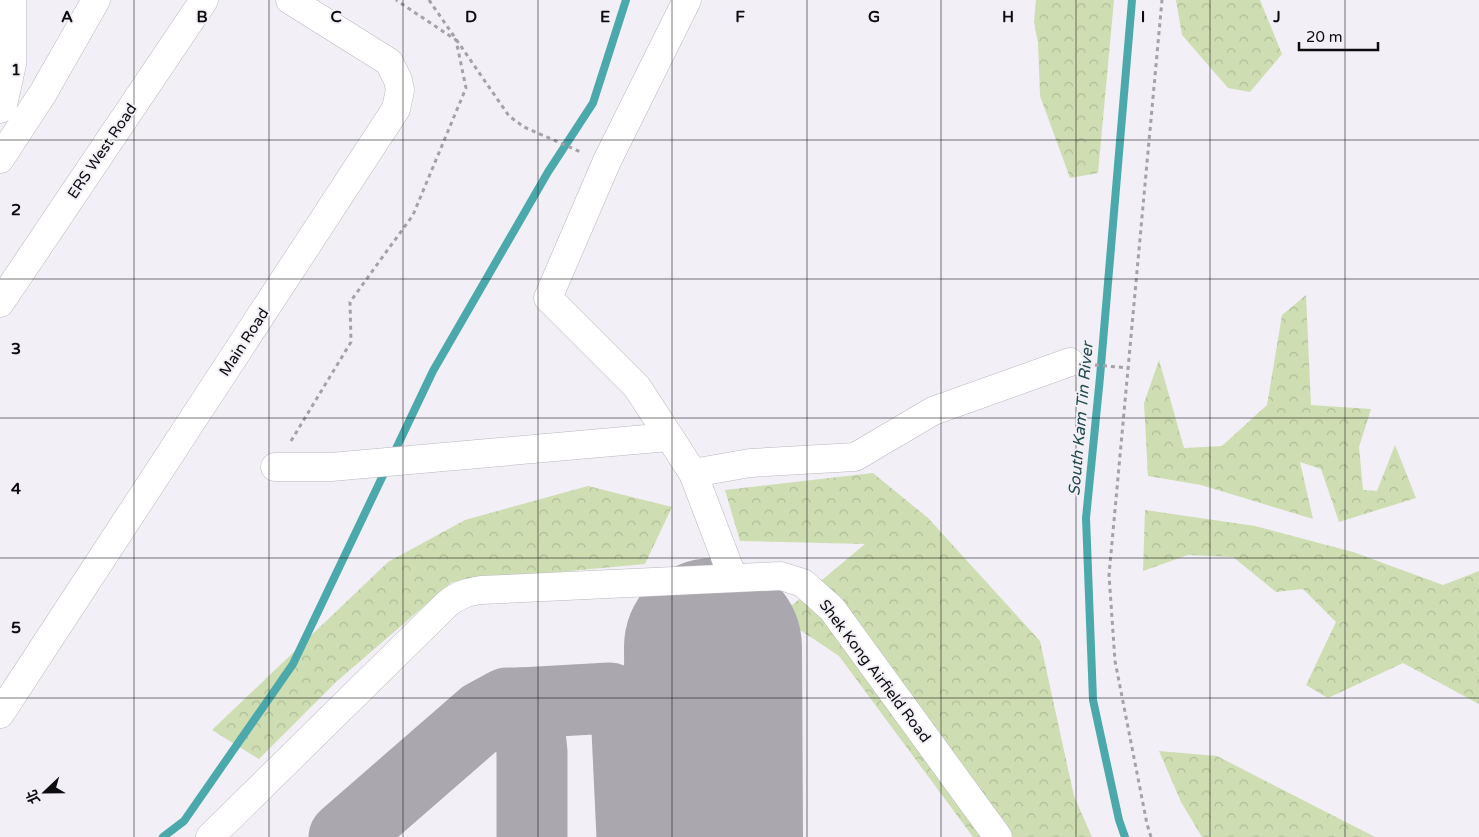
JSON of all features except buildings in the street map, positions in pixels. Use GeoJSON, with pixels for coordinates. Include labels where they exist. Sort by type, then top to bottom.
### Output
{"type":"FeatureCollection","features":[{"type":"Feature","properties":{"kind":"lane"},"geometry":{"type":"LineString","coordinates":[[0,109],[12,64],[12,0]]}},
{"type":"Feature","properties":{"kind":"lane"},"geometry":{"type":"LineString","coordinates":[[0,159],[43,93],[96,0]]}},
{"type":"Feature","properties":{"kind":"lane","name":"ERS West Road"},"geometry":{"type":"LineString","coordinates":[[0,303],[204,0]]}},
{"type":"Feature","properties":{"kind":"lane","name":"Main Road"},"geometry":{"type":"LineString","coordinates":[[0,714],[396,109],[400,90],[398,80],[389,62],[290,0]]}},
{"type":"Feature","properties":{"kind":"lane"},"geometry":{"type":"LineString","coordinates":[[687,0],[607,162],[548,298],[637,387],[693,473],[733,578]]}},
{"type":"Feature","properties":{"kind":"lane"},"geometry":{"type":"LineString","coordinates":[[693,473],[750,463],[856,457],[933,410],[1070,362]]}},
{"type":"Feature","properties":{"kind":"lane"},"geometry":{"type":"LineString","coordinates":[[275,467],[332,466],[439,458],[669,437]]}},
{"type":"Feature","properties":{"kind":"lane","name":"Shek Kong Airfield Road"},"geometry":{"type":"LineString","coordinates":[[210,837],[447,604],[465,592],[781,576],[803,583],[832,609],[998,837]]}},
{"type":"Feature","properties":{"kind":"path"},"geometry":{"type":"LineString","coordinates":[[275,467],[351,342],[350,302],[413,215],[466,88],[456,40],[396,0]]}},
{"type":"Feature","properties":{"kind":"path"},"geometry":{"type":"LineString","coordinates":[[429,0],[509,116],[524,128],[579,151]]}},
{"type":"Feature","properties":{"kind":"path"},"geometry":{"type":"LineString","coordinates":[[1151,837],[1115,661],[1109,575],[1162,0]]}},
{"type":"Feature","properties":{"kind":"path"},"geometry":{"type":"LineString","coordinates":[[1117,367],[1129,368]]}},
{"type":"Feature","properties":{"kind":"green space"},"geometry":{"type":"Polygon","coordinates":[[[1036,0],[1114,0],[1098,173],[1070,178],[1040,96],[1038,43],[1034,22],[1036,0]]]}},
{"type":"Feature","properties":{"kind":"green space"},"geometry":{"type":"Polygon","coordinates":[[[1176,0],[1260,0],[1282,54],[1250,92],[1228,88],[1182,35],[1176,0]]]}},
{"type":"Feature","properties":{"kind":"green space"},"geometry":{"type":"Polygon","coordinates":[[[1306,295],[1311,405],[1371,409],[1359,447],[1363,490],[1377,491],[1395,445],[1416,498],[1339,522],[1321,469],[1300,462],[1313,519],[1201,485],[1148,476],[1144,403],[1159,360],[1184,448],[1222,446],[1267,405],[1282,315],[1306,295]]]}},
{"type":"Feature","properties":{"kind":"green space"},"geometry":{"type":"Polygon","coordinates":[[[873,473],[928,518],[1040,641],[1074,796],[1092,837],[973,837],[839,656],[779,616],[865,544],[740,541],[725,490],[873,473]]]}},
{"type":"Feature","properties":{"kind":"green space"},"geometry":{"type":"Polygon","coordinates":[[[588,486],[672,507],[645,564],[452,582],[336,682],[259,759],[212,730],[388,562],[465,520],[588,486]]]}},
{"type":"Feature","properties":{"kind":"green space"},"geometry":{"type":"Polygon","coordinates":[[[1145,510],[1255,526],[1353,552],[1443,585],[1479,571],[1479,704],[1403,663],[1328,698],[1306,685],[1336,622],[1303,589],[1276,592],[1233,557],[1188,555],[1143,571],[1145,510]]]}},
{"type":"Feature","properties":{"kind":"green space"},"geometry":{"type":"Polygon","coordinates":[[[1159,751],[1217,756],[1375,837],[1202,837],[1181,802],[1159,751]]]}},
{"type":"Feature","properties":{"kind":"waterway"},"geometry":{"type":"LineString","coordinates":[[393,455],[433,371],[548,172],[593,103],[626,0]]}},
{"type":"Feature","properties":{"kind":"waterway","name":"South Kam Tin River"},"geometry":{"type":"LineString","coordinates":[[1125,837],[1119,820],[1093,700],[1086,518],[1132,0]]}},
{"type":"Feature","properties":{"kind":"waterway"},"geometry":{"type":"LineString","coordinates":[[163,837],[184,821],[293,664],[387,467]]}},
{"type":"Feature","properties":{"kind":"taxiway"},"geometry":{"type":"LineString","coordinates":[[521,703],[610,698],[619,702],[626,709],[632,837]]}},
{"type":"Feature","properties":{"kind":"taxiway"},"geometry":{"type":"LineString","coordinates":[[344,837],[483,716],[507,703],[521,703],[529,724],[532,752],[532,837]]}},
{"type":"Feature","properties":{"kind":"runway"},"geometry":{"type":"LineString","coordinates":[[713,647],[714,837]]}}]}
